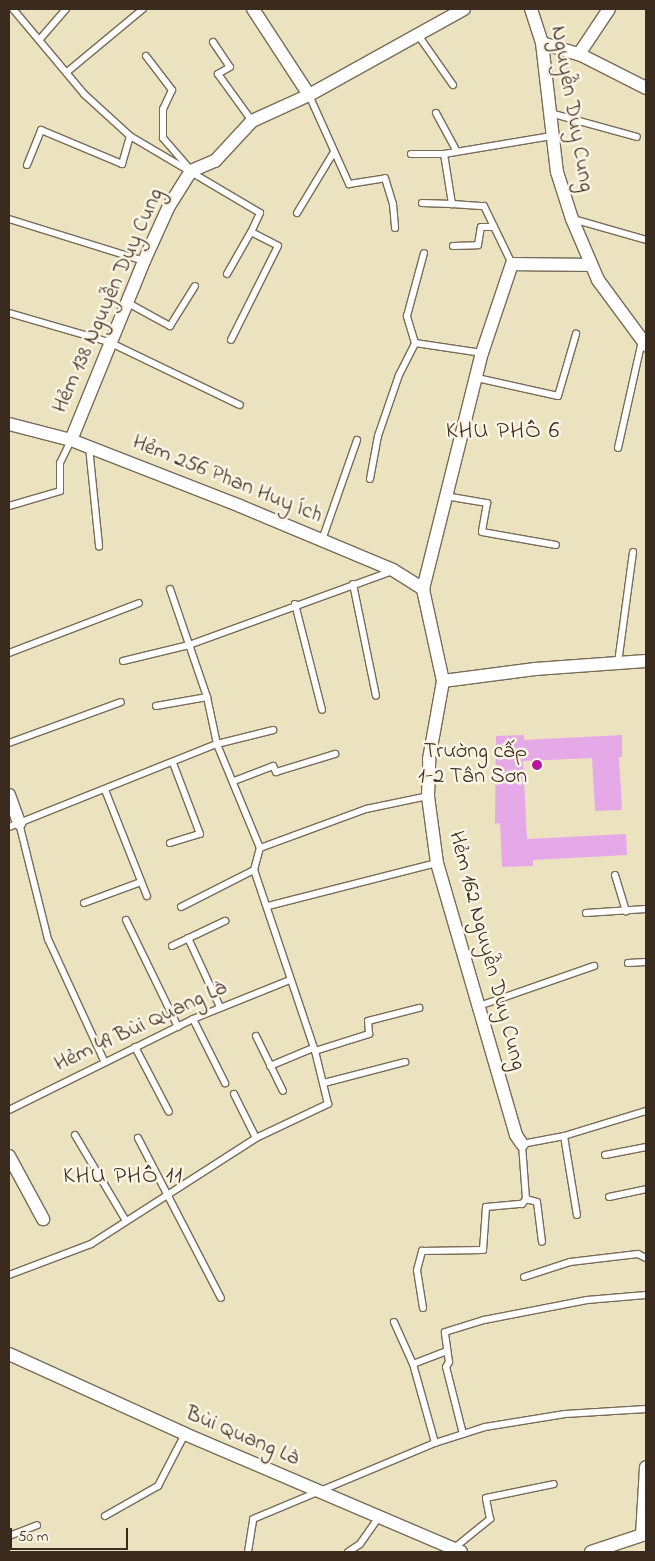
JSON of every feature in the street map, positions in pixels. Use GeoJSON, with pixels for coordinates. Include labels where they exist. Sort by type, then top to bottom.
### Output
{"type":"FeatureCollection","features":[{"type":"Feature","properties":{"kind":"street"},"geometry":{"type":"LineString","coordinates":[[253,9],[309,95]]}},
{"type":"Feature","properties":{"kind":"street","name":"Hẻm 138 Nguyễn Duy Cung"},"geometry":{"type":"LineString","coordinates":[[71,440],[109,342],[128,303],[144,261],[170,206],[191,171],[215,161],[252,121],[309,95],[464,9]]}},
{"type":"Feature","properties":{"kind":"street","name":"Nguyễn Duy Cung"},"geometry":{"type":"LineString","coordinates":[[530,9],[542,43],[551,136],[557,172],[572,219],[591,265],[604,290],[644,342]]}},
{"type":"Feature","properties":{"kind":"street"},"geometry":{"type":"LineString","coordinates":[[579,54],[609,9]]}},
{"type":"Feature","properties":{"kind":"street"},"geometry":{"type":"LineString","coordinates":[[542,43],[579,54],[646,88]]}},
{"type":"Feature","properties":{"kind":"street"},"geometry":{"type":"LineString","coordinates":[[512,264],[591,265]]}},
{"type":"Feature","properties":{"kind":"street","name":"Hẻm 162 Nguyễn Duy Cung"},"geometry":{"type":"LineString","coordinates":[[512,264],[482,353],[423,589],[443,681],[430,750],[428,796],[437,863],[516,1135],[522,1144]]}},
{"type":"Feature","properties":{"kind":"street","name":"Hẻm 256 Phan Huy Ích"},"geometry":{"type":"LineString","coordinates":[[9,424],[71,440],[89,447],[393,570],[423,589]]}},
{"type":"Feature","properties":{"kind":"street"},"geometry":{"type":"LineString","coordinates":[[443,681],[535,669],[646,661]]}},
{"type":"Feature","properties":{"kind":"street"},"geometry":{"type":"LineString","coordinates":[[9,796],[14,825]]}},
{"type":"Feature","properties":{"kind":"street"},"geometry":{"type":"LineString","coordinates":[[9,1156],[43,1219]]}},
{"type":"Feature","properties":{"kind":"street","name":"Bùi Quang Là"},"geometry":{"type":"LineString","coordinates":[[9,1354],[185,1434],[457,1551]]}},
{"type":"Feature","properties":{"kind":"street"},"geometry":{"type":"LineString","coordinates":[[591,1552],[644,1536],[646,1467]]}},
{"type":"Feature","properties":{"kind":"lane"},"geometry":{"type":"LineString","coordinates":[[13,9],[84,94],[130,136],[260,213],[227,274]]}},
{"type":"Feature","properties":{"kind":"lane"},"geometry":{"type":"LineString","coordinates":[[40,39],[66,9]]}},
{"type":"Feature","properties":{"kind":"lane"},"geometry":{"type":"LineString","coordinates":[[67,72],[143,9]]}},
{"type":"Feature","properties":{"kind":"lane"},"geometry":{"type":"LineString","coordinates":[[418,34],[453,85]]}},
{"type":"Feature","properties":{"kind":"lane"},"geometry":{"type":"LineString","coordinates":[[213,42],[230,67],[218,74],[252,121]]}},
{"type":"Feature","properties":{"kind":"lane"},"geometry":{"type":"LineString","coordinates":[[146,56],[172,90],[163,110],[163,138],[191,171]]}},
{"type":"Feature","properties":{"kind":"lane"},"geometry":{"type":"LineString","coordinates":[[309,95],[349,184],[385,178],[393,204],[395,228]]}},
{"type":"Feature","properties":{"kind":"lane"},"geometry":{"type":"LineString","coordinates":[[436,112],[456,150]]}},
{"type":"Feature","properties":{"kind":"lane"},"geometry":{"type":"LineString","coordinates":[[549,112],[637,137]]}},
{"type":"Feature","properties":{"kind":"lane"},"geometry":{"type":"LineString","coordinates":[[27,165],[41,130],[122,164],[130,136]]}},
{"type":"Feature","properties":{"kind":"lane"},"geometry":{"type":"LineString","coordinates":[[411,154],[444,154],[456,150],[551,136]]}},
{"type":"Feature","properties":{"kind":"lane"},"geometry":{"type":"LineString","coordinates":[[297,212],[334,152]]}},
{"type":"Feature","properties":{"kind":"lane"},"geometry":{"type":"LineString","coordinates":[[444,154],[452,204]]}},
{"type":"Feature","properties":{"kind":"lane"},"geometry":{"type":"LineString","coordinates":[[422,203],[484,206],[512,264]]}},
{"type":"Feature","properties":{"kind":"lane"},"geometry":{"type":"LineString","coordinates":[[9,219],[144,261]]}},
{"type":"Feature","properties":{"kind":"lane"},"geometry":{"type":"LineString","coordinates":[[572,219],[646,240]]}},
{"type":"Feature","properties":{"kind":"lane"},"geometry":{"type":"LineString","coordinates":[[453,246],[478,245],[481,227],[494,227]]}},
{"type":"Feature","properties":{"kind":"lane"},"geometry":{"type":"LineString","coordinates":[[231,340],[278,246],[251,232]]}},
{"type":"Feature","properties":{"kind":"lane"},"geometry":{"type":"LineString","coordinates":[[370,479],[378,436],[399,374],[416,343],[407,316],[424,253]]}},
{"type":"Feature","properties":{"kind":"lane"},"geometry":{"type":"LineString","coordinates":[[128,303],[170,326],[195,286]]}},
{"type":"Feature","properties":{"kind":"lane"},"geometry":{"type":"LineString","coordinates":[[9,313],[109,342],[240,405]]}},
{"type":"Feature","properties":{"kind":"lane"},"geometry":{"type":"LineString","coordinates":[[477,378],[558,396],[576,334]]}},
{"type":"Feature","properties":{"kind":"lane"},"geometry":{"type":"LineString","coordinates":[[618,448],[644,342]]}},
{"type":"Feature","properties":{"kind":"lane"},"geometry":{"type":"LineString","coordinates":[[416,343],[482,353]]}},
{"type":"Feature","properties":{"kind":"lane"},"geometry":{"type":"LineString","coordinates":[[9,506],[60,491],[60,463],[71,440]]}},
{"type":"Feature","properties":{"kind":"lane"},"geometry":{"type":"LineString","coordinates":[[322,540],[357,440]]}},
{"type":"Feature","properties":{"kind":"lane"},"geometry":{"type":"LineString","coordinates":[[89,447],[99,546]]}},
{"type":"Feature","properties":{"kind":"lane"},"geometry":{"type":"LineString","coordinates":[[446,496],[487,503],[482,532],[556,545]]}},
{"type":"Feature","properties":{"kind":"lane"},"geometry":{"type":"LineString","coordinates":[[618,664],[633,552]]}},
{"type":"Feature","properties":{"kind":"lane"},"geometry":{"type":"LineString","coordinates":[[123,661],[189,645],[295,604],[393,570]]}},
{"type":"Feature","properties":{"kind":"lane"},"geometry":{"type":"LineString","coordinates":[[353,584],[376,696]]}},
{"type":"Feature","properties":{"kind":"lane"},"geometry":{"type":"LineString","coordinates":[[9,1275],[91,1244],[256,1138],[328,1104],[314,1050],[290,980],[268,906],[254,870],[260,848],[234,781],[217,744],[207,697],[170,589]]}},
{"type":"Feature","properties":{"kind":"lane"},"geometry":{"type":"LineString","coordinates":[[9,653],[139,603]]}},
{"type":"Feature","properties":{"kind":"lane"},"geometry":{"type":"LineString","coordinates":[[295,604],[322,710]]}},
{"type":"Feature","properties":{"kind":"lane"},"geometry":{"type":"LineString","coordinates":[[156,706],[207,697]]}},
{"type":"Feature","properties":{"kind":"lane"},"geometry":{"type":"LineString","coordinates":[[9,742],[121,702]]}},
{"type":"Feature","properties":{"kind":"lane"},"geometry":{"type":"LineString","coordinates":[[105,1062],[48,939],[14,825],[217,744],[273,730]]}},
{"type":"Feature","properties":{"kind":"lane"},"geometry":{"type":"LineString","coordinates":[[234,781],[273,766],[276,772],[335,754]]}},
{"type":"Feature","properties":{"kind":"lane"},"geometry":{"type":"LineString","coordinates":[[170,843],[200,834],[173,763]]}},
{"type":"Feature","properties":{"kind":"lane"},"geometry":{"type":"LineString","coordinates":[[105,790],[147,896]]}},
{"type":"Feature","properties":{"kind":"lane"},"geometry":{"type":"LineString","coordinates":[[260,848],[366,809],[428,796]]}},
{"type":"Feature","properties":{"kind":"lane"},"geometry":{"type":"LineString","coordinates":[[268,906],[437,863]]}},
{"type":"Feature","properties":{"kind":"lane"},"geometry":{"type":"LineString","coordinates":[[181,907],[254,870]]}},
{"type":"Feature","properties":{"kind":"lane"},"geometry":{"type":"LineString","coordinates":[[615,875],[626,911]]}},
{"type":"Feature","properties":{"kind":"lane"},"geometry":{"type":"LineString","coordinates":[[84,903],[141,882]]}},
{"type":"Feature","properties":{"kind":"lane"},"geometry":{"type":"LineString","coordinates":[[586,913],[646,909]]}},
{"type":"Feature","properties":{"kind":"lane"},"geometry":{"type":"LineString","coordinates":[[126,920],[178,1027]]}},
{"type":"Feature","properties":{"kind":"lane"},"geometry":{"type":"LineString","coordinates":[[172,946],[225,921]]}},
{"type":"Feature","properties":{"kind":"lane"},"geometry":{"type":"LineString","coordinates":[[188,938],[220,1007]]}},
{"type":"Feature","properties":{"kind":"lane"},"geometry":{"type":"LineString","coordinates":[[628,962],[646,962]]}},
{"type":"Feature","properties":{"kind":"lane"},"geometry":{"type":"LineString","coordinates":[[479,1006],[594,966]]}},
{"type":"Feature","properties":{"kind":"lane","name":"Hẻm 49 Bùi Quang Là"},"geometry":{"type":"LineString","coordinates":[[9,1110],[194,1019],[290,980]]}},
{"type":"Feature","properties":{"kind":"lane"},"geometry":{"type":"LineString","coordinates":[[270,1066],[314,1050],[370,1034],[368,1021],[419,1008]]}},
{"type":"Feature","properties":{"kind":"lane"},"geometry":{"type":"LineString","coordinates":[[194,1019],[225,1083]]}},
{"type":"Feature","properties":{"kind":"lane"},"geometry":{"type":"LineString","coordinates":[[256,1036],[283,1091]]}},
{"type":"Feature","properties":{"kind":"lane"},"geometry":{"type":"LineString","coordinates":[[135,1047],[169,1112]]}},
{"type":"Feature","properties":{"kind":"lane"},"geometry":{"type":"LineString","coordinates":[[324,1083],[405,1062]]}},
{"type":"Feature","properties":{"kind":"lane"},"geometry":{"type":"LineString","coordinates":[[234,1094],[256,1138]]}},
{"type":"Feature","properties":{"kind":"lane"},"geometry":{"type":"LineString","coordinates":[[522,1144],[564,1136],[646,1111]]}},
{"type":"Feature","properties":{"kind":"lane"},"geometry":{"type":"LineString","coordinates":[[75,1135],[126,1221]]}},
{"type":"Feature","properties":{"kind":"lane"},"geometry":{"type":"LineString","coordinates":[[564,1136],[577,1215]]}},
{"type":"Feature","properties":{"kind":"lane"},"geometry":{"type":"LineString","coordinates":[[138,1138],[169,1194],[221,1298]]}},
{"type":"Feature","properties":{"kind":"lane","name":"Hẻm 162 Nguyễn Duy Cung"},"geometry":{"type":"LineString","coordinates":[[522,1144],[526,1199]]}},
{"type":"Feature","properties":{"kind":"lane"},"geometry":{"type":"LineString","coordinates":[[605,1155],[646,1147]]}},
{"type":"Feature","properties":{"kind":"lane"},"geometry":{"type":"LineString","coordinates":[[609,1196],[646,1189]]}},
{"type":"Feature","properties":{"kind":"lane"},"geometry":{"type":"LineString","coordinates":[[423,1308],[417,1270],[422,1251],[483,1250],[486,1206],[522,1204],[526,1199],[537,1202],[542,1242]]}},
{"type":"Feature","properties":{"kind":"lane"},"geometry":{"type":"LineString","coordinates":[[524,1278],[570,1262],[638,1254],[646,1258]]}},
{"type":"Feature","properties":{"kind":"lane"},"geometry":{"type":"LineString","coordinates":[[463,1434],[446,1367],[446,1332],[484,1320],[587,1300],[646,1295]]}},
{"type":"Feature","properties":{"kind":"lane"},"geometry":{"type":"LineString","coordinates":[[394,1322],[413,1364],[435,1443]]}},
{"type":"Feature","properties":{"kind":"lane"},"geometry":{"type":"LineString","coordinates":[[413,1364],[446,1351]]}},
{"type":"Feature","properties":{"kind":"lane"},"geometry":{"type":"LineString","coordinates":[[248,1552],[253,1519],[435,1443],[485,1427],[565,1414],[646,1409]]}},
{"type":"Feature","properties":{"kind":"lane"},"geometry":{"type":"LineString","coordinates":[[105,1516],[158,1486],[185,1434]]}},
{"type":"Feature","properties":{"kind":"lane"},"geometry":{"type":"LineString","coordinates":[[457,1551],[490,1518],[486,1498],[554,1484]]}},
{"type":"Feature","properties":{"kind":"lane"},"geometry":{"type":"LineString","coordinates":[[348,1552],[360,1544],[379,1517]]}},
{"type":"Feature","properties":{"kind":"lane"},"geometry":{"type":"LineString","coordinates":[[9,1536],[37,1525]]}},
{"type":"Feature","properties":{"kind":"building"},"geometry":{"type":"Polygon","coordinates":[[[524,735],[524,740],[622,735],[622,757],[619,757],[622,810],[595,811],[592,758],[523,761],[527,839],[626,834],[627,855],[533,860],[533,866],[502,867],[500,823],[495,824],[496,736],[524,735]]]}},
{"type":"Feature","properties":{"kind":"place","name":"Trường cấp 1-2 Tân Sơn"},"geometry":{"type":"Point","coordinates":[537,765]}},
{"type":"Feature","properties":{"kind":"district","name":"KHU PHỐ 6"},"geometry":{"type":"Point","coordinates":[503,432]}},
{"type":"Feature","properties":{"kind":"district","name":"KHU PHỐ 11"},"geometry":{"type":"Point","coordinates":[123,1177]}}]}
